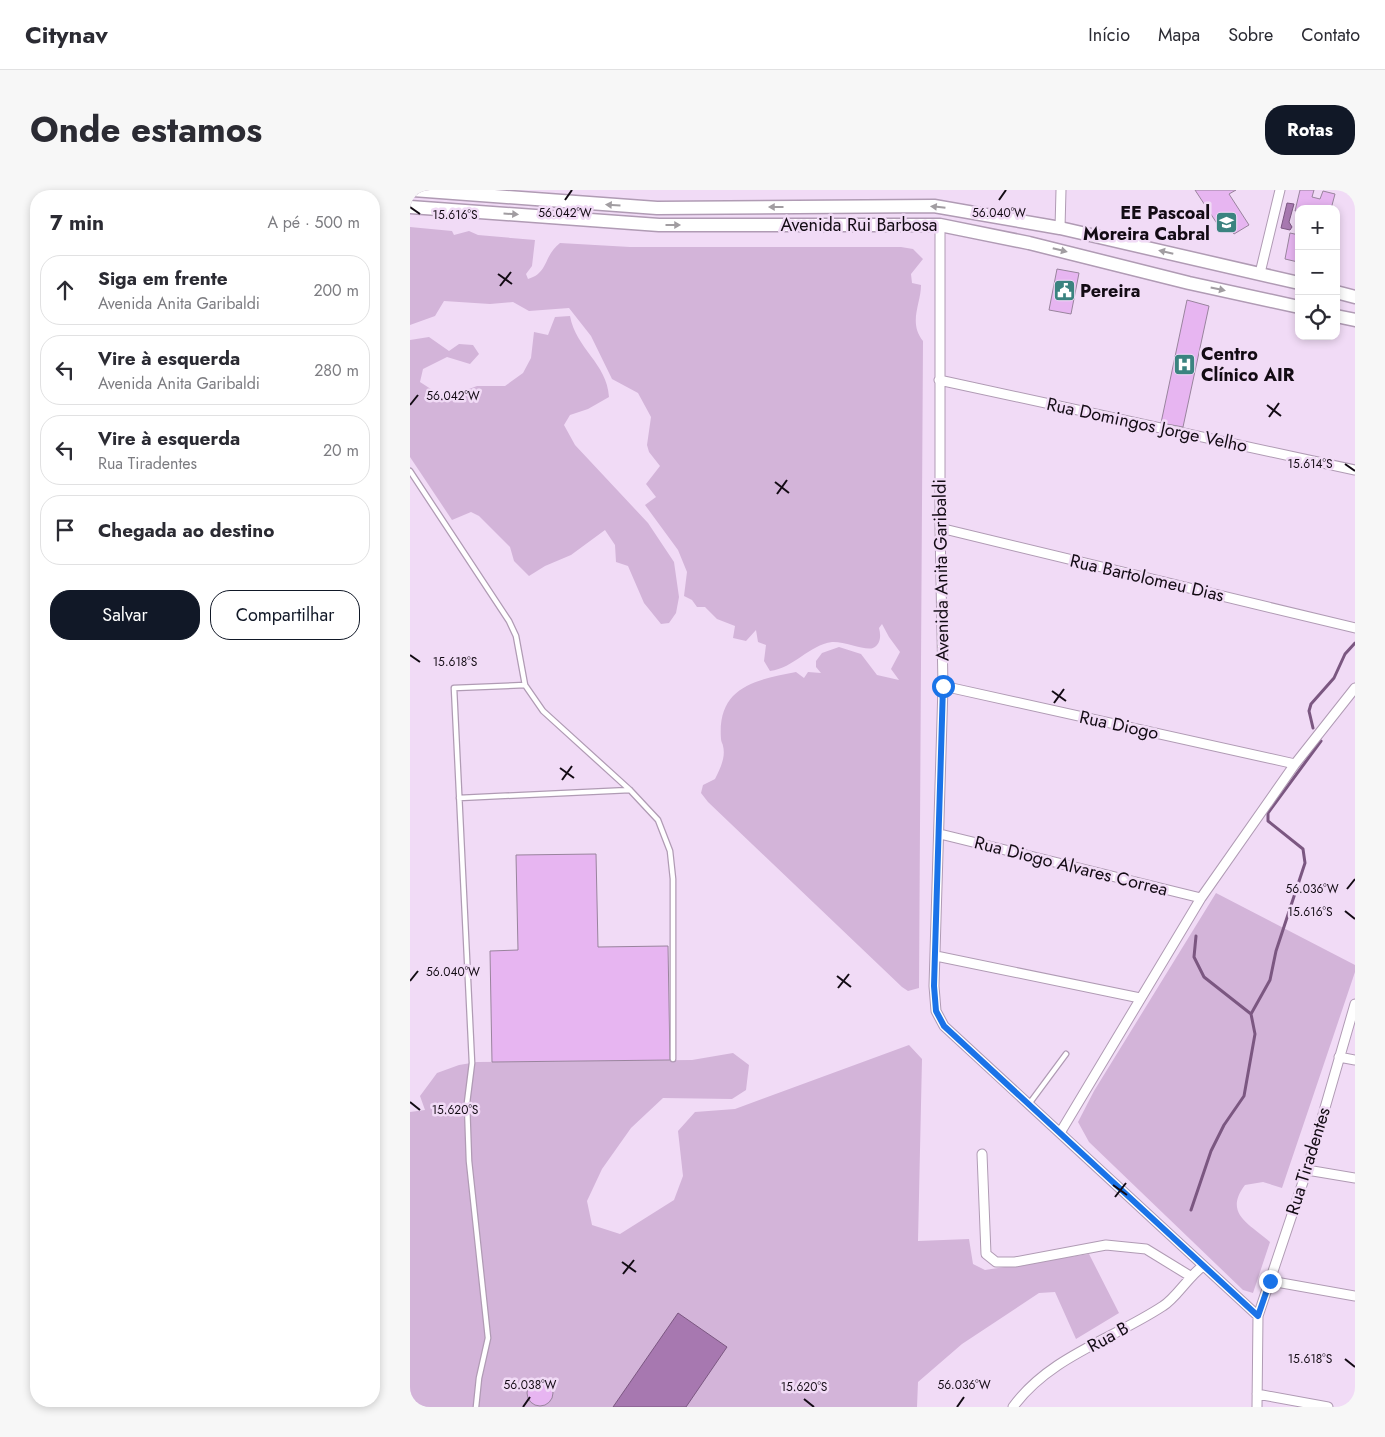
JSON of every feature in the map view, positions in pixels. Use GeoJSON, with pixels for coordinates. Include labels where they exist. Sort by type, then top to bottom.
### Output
{"type":"FeatureCollection","features":[{"type":"Feature","properties":{"kind":"main road","name":"Avenida Rui Barbosa"},"geometry":{"type":"LineString","coordinates":[[413,190],[657,208],[934,206],[1060,228],[1295,282]]}},
{"type":"Feature","properties":{"kind":"main road","name":"Avenida Rui Barbosa"},"geometry":{"type":"LineString","coordinates":[[410,207],[660,225],[940,225],[1029,243],[1189,283],[1295,306]]}},
{"type":"Feature","properties":{"kind":"main road"},"geometry":{"type":"LineString","coordinates":[[955,227],[971,226],[1005,231],[1009,224],[1004,217]]}},
{"type":"Feature","properties":{"kind":"main road"},"geometry":{"type":"LineString","coordinates":[[1029,243],[1022,235],[1025,228],[1031,225],[1102,237]]}},
{"type":"Feature","properties":{"kind":"main road"},"geometry":{"type":"LineString","coordinates":[[1340,293],[1355,297]]}},
{"type":"Feature","properties":{"kind":"main road"},"geometry":{"type":"LineString","coordinates":[[1340,317],[1355,320]]}},
{"type":"Feature","properties":{"kind":"street"},"geometry":{"type":"LineString","coordinates":[[1060,190],[1060,228]]}},
{"type":"Feature","properties":{"kind":"street"},"geometry":{"type":"LineString","coordinates":[[1260,273],[1280,190]]}},
{"type":"Feature","properties":{"kind":"street","name":"Avenida Anita Garibaldi"},"geometry":{"type":"LineString","coordinates":[[940,225],[939,380],[943,686],[936,1011],[944,1026],[1258,1316]]}},
{"type":"Feature","properties":{"kind":"street","name":"Rua Domingos Jorge Velho"},"geometry":{"type":"LineString","coordinates":[[939,380],[1355,470]]}},
{"type":"Feature","properties":{"kind":"street","name":"Rua Bartolomeu Dias"},"geometry":{"type":"LineString","coordinates":[[940,528],[1355,628]]}},
{"type":"Feature","properties":{"kind":"street","name":"Rua Diogo"},"geometry":{"type":"LineString","coordinates":[[943,686],[1295,764]]}},
{"type":"Feature","properties":{"kind":"street"},"geometry":{"type":"LineString","coordinates":[[1060,1134],[1201,898],[1295,764],[1355,688]]}},
{"type":"Feature","properties":{"kind":"street","name":"Rua Diogo Alvares Correa"},"geometry":{"type":"LineString","coordinates":[[940,834],[1201,898]]}},
{"type":"Feature","properties":{"kind":"street"},"geometry":{"type":"LineString","coordinates":[[936,956],[1140,998]]}},
{"type":"Feature","properties":{"kind":"street","name":"Rua Tiradentes"},"geometry":{"type":"LineString","coordinates":[[1258,1316],[1307,1170],[1355,1004]]}},
{"type":"Feature","properties":{"kind":"street"},"geometry":{"type":"LineString","coordinates":[[1339,1057],[1355,1060]]}},
{"type":"Feature","properties":{"kind":"street"},"geometry":{"type":"LineString","coordinates":[[982,1154],[986,1254],[996,1262],[1016,1262],[1106,1245],[1146,1249],[1190,1276]]}},
{"type":"Feature","properties":{"kind":"street"},"geometry":{"type":"LineString","coordinates":[[1307,1170],[1355,1178]]}},
{"type":"Feature","properties":{"kind":"street","name":"Rua B"},"geometry":{"type":"LineString","coordinates":[[1013,1407],[1026,1389],[1065,1360],[1165,1305],[1190,1276],[1203,1266]]}},
{"type":"Feature","properties":{"kind":"street"},"geometry":{"type":"LineString","coordinates":[[1270,1281],[1355,1296]]}},
{"type":"Feature","properties":{"kind":"street"},"geometry":{"type":"LineString","coordinates":[[1256,1407],[1258,1316]]}},
{"type":"Feature","properties":{"kind":"street"},"geometry":{"type":"LineString","coordinates":[[1257,1394],[1328,1407]]}},
{"type":"Feature","properties":{"kind":"lane"},"geometry":{"type":"LineString","coordinates":[[410,471],[509,621],[516,636],[525,685],[543,711],[630,790],[658,820],[670,852],[673,879],[672,1059]]}},
{"type":"Feature","properties":{"kind":"lane"},"geometry":{"type":"LineString","coordinates":[[476,1407],[479,1378],[488,1338],[469,1161],[467,1103],[472,1063],[454,688],[525,685]]}},
{"type":"Feature","properties":{"kind":"lane"},"geometry":{"type":"LineString","coordinates":[[459,798],[630,790]]}},
{"type":"Feature","properties":{"kind":"lane"},"geometry":{"type":"LineString","coordinates":[[1029,1104],[1066,1054]]}},
{"type":"Feature","properties":{"kind":"shaded area"},"geometry":{"type":"Polygon","coordinates":[[[1287,203],[1294,204],[1289,222],[1292,227],[1290,230],[1281,228],[1287,203]]]}},
{"type":"Feature","properties":{"kind":"shaded area"},"geometry":{"type":"Polygon","coordinates":[[[410,227],[452,231],[454,235],[469,231],[478,235],[535,240],[532,266],[526,274],[528,279],[539,273],[551,253],[560,243],[630,247],[901,247],[913,249],[923,259],[911,274],[912,283],[921,285],[916,313],[916,327],[923,341],[919,988],[908,991],[902,987],[708,802],[701,793],[703,785],[715,779],[721,767],[724,754],[721,739],[721,722],[725,708],[732,697],[742,689],[753,683],[781,675],[796,672],[804,678],[808,672],[821,673],[816,667],[816,661],[822,653],[839,647],[861,654],[877,675],[899,680],[891,669],[900,652],[882,624],[879,628],[879,642],[873,648],[869,649],[832,642],[816,647],[787,666],[770,671],[764,661],[766,645],[758,642],[756,630],[746,641],[733,638],[735,626],[717,619],[705,607],[697,607],[692,600],[684,596],[687,572],[678,550],[645,505],[656,497],[646,484],[660,466],[649,452],[647,445],[651,417],[638,393],[612,379],[591,336],[569,308],[529,311],[513,302],[490,304],[444,301],[435,316],[410,325],[410,227]]]}},
{"type":"Feature","properties":{"kind":"shaded area"},"geometry":{"type":"Polygon","coordinates":[[[570,316],[578,338],[603,375],[609,397],[588,409],[570,415],[564,425],[575,445],[648,523],[674,562],[679,597],[676,613],[669,623],[661,624],[644,603],[628,566],[616,562],[615,545],[605,530],[571,555],[545,566],[529,576],[514,561],[510,547],[479,516],[471,512],[452,520],[410,457],[410,340],[429,337],[449,351],[459,344],[473,345],[479,354],[470,364],[447,357],[423,369],[420,382],[440,395],[461,392],[477,386],[505,386],[523,373],[531,358],[534,332],[548,335],[555,317],[570,316]]]}},
{"type":"Feature","properties":{"kind":"shaded area"},"geometry":{"type":"Polygon","coordinates":[[[1216,893],[1355,965],[1355,972],[1282,1188],[1263,1182],[1245,1185],[1239,1195],[1237,1204],[1242,1218],[1270,1242],[1253,1293],[1243,1290],[1089,1142],[1078,1122],[1094,1091],[1216,893]]]}},
{"type":"Feature","properties":{"kind":"shaded area"},"geometry":{"type":"Polygon","coordinates":[[[909,1045],[922,1059],[918,1241],[969,1239],[973,1264],[985,1270],[1089,1254],[1119,1313],[1076,1339],[1055,1292],[1039,1293],[962,1344],[918,1382],[917,1407],[410,1407],[410,1112],[425,1110],[420,1096],[437,1073],[459,1065],[477,1062],[692,1060],[733,1053],[749,1065],[746,1090],[732,1099],[663,1098],[631,1128],[602,1169],[587,1201],[592,1225],[620,1234],[674,1200],[683,1176],[678,1131],[695,1112],[735,1109],[909,1045]]]}},
{"type":"Feature","properties":{"kind":"shaded area"},"geometry":{"type":"Polygon","coordinates":[[[678,1313],[727,1347],[686,1407],[613,1407],[678,1313]]]}},
{"type":"Feature","properties":{"kind":"building"},"geometry":{"type":"Polygon","coordinates":[[[1195,190],[1236,190],[1229,194],[1249,225],[1234,234],[1225,220],[1218,225],[1195,190]]]}},
{"type":"Feature","properties":{"kind":"building"},"geometry":{"type":"Polygon","coordinates":[[[1300,190],[1314,190],[1312,197],[1320,199],[1323,191],[1335,194],[1332,205],[1296,205],[1300,190]]]}},
{"type":"Feature","properties":{"kind":"building"},"geometry":{"type":"Polygon","coordinates":[[[1290,233],[1295,234],[1295,261],[1285,259],[1290,233]]]}},
{"type":"Feature","properties":{"kind":"building","name":"Pereira"},"geometry":{"type":"Polygon","coordinates":[[[1057,269],[1079,273],[1071,314],[1049,310],[1057,269]]]}},
{"type":"Feature","properties":{"kind":"building","name":"Centro Clínico AIR"},"geometry":{"type":"Polygon","coordinates":[[[1187,300],[1209,306],[1183,427],[1161,423],[1187,300]]]}},
{"type":"Feature","properties":{"kind":"building"},"geometry":{"type":"Polygon","coordinates":[[[596,854],[598,947],[668,946],[670,1060],[492,1062],[490,951],[518,950],[516,855],[596,854]]]}},
{"type":"Feature","properties":{"kind":"building"},"geometry":{"type":"Polygon","coordinates":[[[540,1380],[549,1384],[553,1393],[549,1402],[540,1406],[531,1402],[527,1393],[531,1384],[540,1380]]]}},
{"type":"Feature","properties":{"kind":"waterway"},"geometry":{"type":"LineString","coordinates":[[1313,728],[1309,711],[1311,704],[1334,678],[1345,654],[1355,643]]}},
{"type":"Feature","properties":{"kind":"waterway"},"geometry":{"type":"LineString","coordinates":[[1191,1210],[1211,1151],[1224,1125],[1244,1096],[1255,1034],[1251,1014],[1270,980],[1276,951],[1305,863],[1303,849],[1268,821],[1268,813],[1321,741]]}},
{"type":"Feature","properties":{"kind":"waterway"},"geometry":{"type":"LineString","coordinates":[[1196,936],[1194,957],[1204,977],[1251,1014]]}},
{"type":"Feature","properties":{"kind":"place","name":"EE Pascoal Moreira Cabral"},"geometry":{"type":"Point","coordinates":[1226,223]}},
{"type":"Feature","properties":{"kind":"place","name":"Pereira"},"geometry":{"type":"Point","coordinates":[1064,291]}},
{"type":"Feature","properties":{"kind":"place","name":"Centro Clínico AIR"},"geometry":{"type":"Point","coordinates":[1185,364]}},
{"type":"Feature","properties":{"kind":"route"},"geometry":{"type":"LineString","coordinates":[[943,686],[934,986],[936,1011],[944,1026],[1258,1316],[1270,1281]]}}]}
